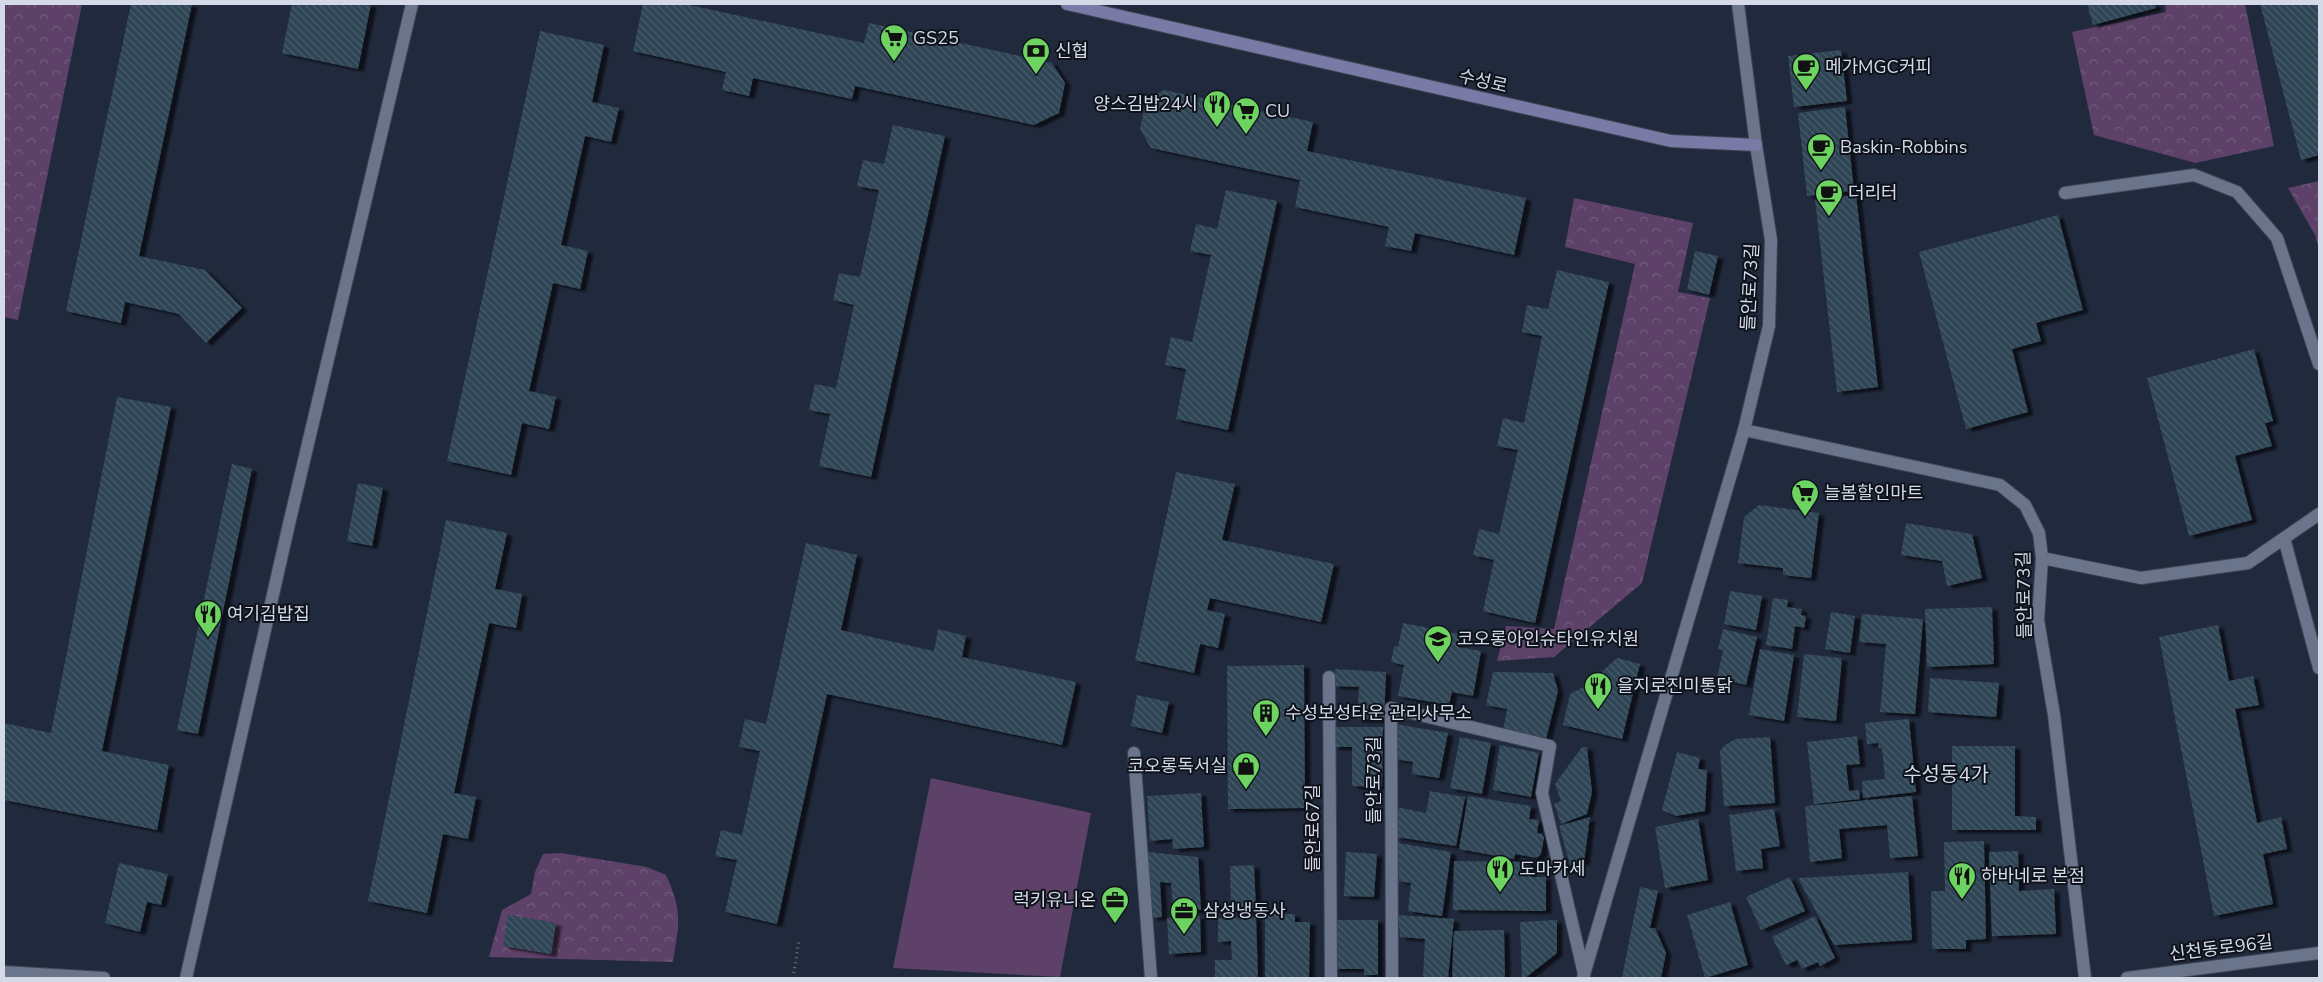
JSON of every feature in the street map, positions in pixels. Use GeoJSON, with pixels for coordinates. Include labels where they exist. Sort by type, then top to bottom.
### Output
{"type":"FeatureCollection","features":[{"type":"Feature","properties":{"kind":"main road","name":"수성로"},"geometry":{"type":"LineString","coordinates":[[1067,4],[1671,141],[1756,145]]}},
{"type":"Feature","properties":{"kind":"street"},"geometry":{"type":"LineString","coordinates":[[186,978],[289,524],[412,4]]}},
{"type":"Feature","properties":{"kind":"street"},"geometry":{"type":"LineString","coordinates":[[1738,4],[1756,145]]}},
{"type":"Feature","properties":{"kind":"street","name":"들안로73길"},"geometry":{"type":"LineString","coordinates":[[1583,976],[1744,430],[1769,326],[1771,240],[1756,145]]}},
{"type":"Feature","properties":{"kind":"street"},"geometry":{"type":"LineString","coordinates":[[2065,193],[2194,176],[2237,192],[2277,238],[2319,364]]}},
{"type":"Feature","properties":{"kind":"street","name":"들안로73길"},"geometry":{"type":"LineString","coordinates":[[1744,430],[2000,485],[2025,505],[2039,533],[2042,558],[2038,620],[2054,714],[2085,978]]}},
{"type":"Feature","properties":{"kind":"street"},"geometry":{"type":"LineString","coordinates":[[2042,558],[2141,578],[2248,563],[2319,514]]}},
{"type":"Feature","properties":{"kind":"street"},"geometry":{"type":"LineString","coordinates":[[2284,538],[2319,668]]}},
{"type":"Feature","properties":{"kind":"street","name":"들안로67길"},"geometry":{"type":"LineString","coordinates":[[1330,677],[1331,978]]}},
{"type":"Feature","properties":{"kind":"street","name":"들안로73길"},"geometry":{"type":"LineString","coordinates":[[1392,978],[1391,708],[1550,746],[1542,793],[1583,976]]}},
{"type":"Feature","properties":{"kind":"street"},"geometry":{"type":"LineString","coordinates":[[1134,753],[1151,978]]}},
{"type":"Feature","properties":{"kind":"street","name":"신천동로96길"},"geometry":{"type":"LineString","coordinates":[[2127,978],[2319,953]]}},
{"type":"Feature","properties":{"kind":"street"},"geometry":{"type":"LineString","coordinates":[[4,972],[58,978],[104,978]]}},
{"type":"Feature","properties":{"kind":"path"},"geometry":{"type":"LineString","coordinates":[[794,978],[799,940]]}},
{"type":"Feature","properties":{"kind":"green space"},"geometry":{"type":"Polygon","coordinates":[[[4,4],[82,4],[18,320],[4,317],[4,4]]]}},
{"type":"Feature","properties":{"kind":"green space"},"geometry":{"type":"Polygon","coordinates":[[[2165,4],[2245,4],[2274,146],[2195,163],[2094,135],[2072,32],[2166,12],[2165,4]]]}},
{"type":"Feature","properties":{"kind":"green space"},"geometry":{"type":"Polygon","coordinates":[[[2319,181],[2319,249],[2315,235],[2288,188],[2319,181]]]}},
{"type":"Feature","properties":{"kind":"green space"},"geometry":{"type":"Polygon","coordinates":[[[1574,198],[1693,223],[1678,292],[1710,298],[1642,583],[1554,657],[1497,661],[1506,626],[1554,629],[1635,264],[1565,247],[1574,198]]]}},
{"type":"Feature","properties":{"kind":"green space"},"geometry":{"type":"Polygon","coordinates":[[[931,778],[1091,813],[1060,977],[893,968],[931,778]]]}},
{"type":"Feature","properties":{"kind":"green space"},"geometry":{"type":"Polygon","coordinates":[[[561,853],[647,867],[666,875],[675,899],[678,918],[673,962],[489,957],[502,910],[531,894],[535,872],[543,854],[561,853]]]}},
{"type":"Feature","properties":{"kind":"building"},"geometry":{"type":"Polygon","coordinates":[[[131,4],[192,4],[139,256],[205,270],[242,308],[206,343],[179,314],[125,302],[121,323],[66,311],[131,4]]]}},
{"type":"Feature","properties":{"kind":"building"},"geometry":{"type":"Polygon","coordinates":[[[292,4],[371,4],[358,69],[282,53],[292,4]]]}},
{"type":"Feature","properties":{"kind":"building"},"geometry":{"type":"Polygon","coordinates":[[[643,4],[685,4],[864,43],[869,23],[1052,63],[1065,83],[1059,113],[1034,125],[855,86],[852,99],[753,78],[749,96],[722,90],[726,72],[633,51],[643,4]]]}},
{"type":"Feature","properties":{"kind":"building"},"geometry":{"type":"Polygon","coordinates":[[[2087,4],[2155,4],[2156,8],[2093,25],[2087,4]]]}},
{"type":"Feature","properties":{"kind":"building"},"geometry":{"type":"Polygon","coordinates":[[[2260,4],[2319,4],[2319,155],[2301,160],[2260,4]]]}},
{"type":"Feature","properties":{"kind":"building"},"geometry":{"type":"Polygon","coordinates":[[[540,31],[604,45],[592,102],[619,108],[611,142],[585,136],[561,245],[588,251],[580,289],[553,283],[529,391],[556,397],[549,429],[522,423],[511,475],[447,461],[540,31]]]}},
{"type":"Feature","properties":{"kind":"building"},"geometry":{"type":"Polygon","coordinates":[[[1841,50],[1847,101],[1794,107],[1788,56],[1841,50]]]}},
{"type":"Feature","properties":{"kind":"building"},"geometry":{"type":"Polygon","coordinates":[[[1164,90],[1313,122],[1307,151],[1526,198],[1514,255],[1415,233],[1411,251],[1385,246],[1389,227],[1295,207],[1300,180],[1151,148],[1140,129],[1146,100],[1164,90]]]}},
{"type":"Feature","properties":{"kind":"building"},"geometry":{"type":"Polygon","coordinates":[[[1845,107],[1854,191],[1807,196],[1798,113],[1845,107]]]}},
{"type":"Feature","properties":{"kind":"building"},"geometry":{"type":"Polygon","coordinates":[[[893,125],[945,136],[871,477],[819,466],[830,414],[809,410],[815,384],[836,388],[854,305],[833,300],[839,273],[860,277],[879,190],[857,186],[863,160],[884,164],[893,125]]]}},
{"type":"Feature","properties":{"kind":"building"},"geometry":{"type":"Polygon","coordinates":[[[1226,190],[1277,201],[1228,430],[1176,419],[1186,369],[1165,365],[1171,337],[1192,342],[1211,255],[1190,251],[1196,224],[1217,229],[1226,190]]]}},
{"type":"Feature","properties":{"kind":"building"},"geometry":{"type":"Polygon","coordinates":[[[1856,195],[1878,387],[1837,392],[1815,200],[1856,195]]]}},
{"type":"Feature","properties":{"kind":"building"},"geometry":{"type":"Polygon","coordinates":[[[2058,215],[2083,310],[2036,323],[2041,341],[2012,349],[2028,412],[1966,429],[1919,252],[2058,215]]]}},
{"type":"Feature","properties":{"kind":"building"},"geometry":{"type":"Polygon","coordinates":[[[1695,251],[1718,256],[1709,295],[1687,289],[1695,251]]]}},
{"type":"Feature","properties":{"kind":"building"},"geometry":{"type":"Polygon","coordinates":[[[1557,270],[1609,282],[1535,623],[1483,611],[1494,560],[1473,555],[1479,529],[1499,534],[1518,450],[1497,446],[1503,418],[1524,423],[1542,336],[1522,332],[1527,305],[1548,309],[1557,270]]]}},
{"type":"Feature","properties":{"kind":"building"},"geometry":{"type":"Polygon","coordinates":[[[2254,349],[2273,421],[2265,423],[2272,446],[2235,456],[2252,520],[2189,536],[2147,378],[2254,349]]]}},
{"type":"Feature","properties":{"kind":"building"},"geometry":{"type":"Polygon","coordinates":[[[117,397],[171,407],[102,751],[169,765],[157,830],[4,800],[4,723],[51,733],[117,397]]]}},
{"type":"Feature","properties":{"kind":"building"},"geometry":{"type":"Polygon","coordinates":[[[232,464],[252,469],[198,734],[177,730],[232,464]]]}},
{"type":"Feature","properties":{"kind":"building"},"geometry":{"type":"Polygon","coordinates":[[[1176,472],[1235,484],[1222,540],[1334,564],[1321,622],[1210,598],[1207,610],[1225,614],[1218,648],[1200,644],[1194,673],[1135,660],[1176,472]]]}},
{"type":"Feature","properties":{"kind":"building"},"geometry":{"type":"Polygon","coordinates":[[[358,483],[383,488],[372,546],[347,541],[358,483]]]}},
{"type":"Feature","properties":{"kind":"building"},"geometry":{"type":"Polygon","coordinates":[[[1759,505],[1819,513],[1811,578],[1783,575],[1783,568],[1738,563],[1744,517],[1759,505]]]}},
{"type":"Feature","properties":{"kind":"building"},"geometry":{"type":"Polygon","coordinates":[[[446,520],[507,533],[495,589],[522,594],[516,628],[489,623],[454,793],[476,797],[468,839],[443,834],[427,913],[368,901],[446,520]]]}},
{"type":"Feature","properties":{"kind":"building"},"geometry":{"type":"Polygon","coordinates":[[[1906,523],[1972,534],[1982,578],[1947,586],[1942,561],[1901,555],[1906,523]]]}},
{"type":"Feature","properties":{"kind":"building"},"geometry":{"type":"Polygon","coordinates":[[[806,543],[857,555],[841,630],[934,651],[938,629],[966,636],[962,657],[1076,682],[1062,745],[827,694],[777,924],[725,912],[737,860],[715,856],[721,830],[742,835],[760,751],[739,747],[745,719],[766,724],[806,543]]]}},
{"type":"Feature","properties":{"kind":"building"},"geometry":{"type":"Polygon","coordinates":[[[1730,591],[1762,596],[1756,630],[1724,624],[1730,591]]]}},
{"type":"Feature","properties":{"kind":"building"},"geometry":{"type":"Polygon","coordinates":[[[1773,598],[1788,600],[1787,607],[1802,609],[1801,615],[1806,616],[1804,628],[1795,626],[1792,649],[1766,645],[1773,598]]]}},
{"type":"Feature","properties":{"kind":"building"},"geometry":{"type":"Polygon","coordinates":[[[1992,607],[1994,664],[1927,667],[1925,609],[1992,607]]]}},
{"type":"Feature","properties":{"kind":"building"},"geometry":{"type":"Polygon","coordinates":[[[1831,612],[1855,616],[1850,653],[1825,649],[1831,612]]]}},
{"type":"Feature","properties":{"kind":"building"},"geometry":{"type":"Polygon","coordinates":[[[1862,614],[1923,619],[1915,714],[1880,712],[1886,644],[1859,642],[1862,614]]]}},
{"type":"Feature","properties":{"kind":"building","name":"코오롱아인슈타인유치원"},"geometry":{"type":"Polygon","coordinates":[[[1403,623],[1460,634],[1458,647],[1481,651],[1473,696],[1452,692],[1449,705],[1398,696],[1404,665],[1391,662],[1394,646],[1398,647],[1403,623]]]}},
{"type":"Feature","properties":{"kind":"building"},"geometry":{"type":"Polygon","coordinates":[[[2218,625],[2229,681],[2253,676],[2259,705],[2235,709],[2257,823],[2281,817],[2287,849],[2263,854],[2273,904],[2214,916],[2159,637],[2218,625]]]}},
{"type":"Feature","properties":{"kind":"building"},"geometry":{"type":"Polygon","coordinates":[[[1723,629],[1757,637],[1746,685],[1717,678],[1723,650],[1718,649],[1723,629]]]}},
{"type":"Feature","properties":{"kind":"building"},"geometry":{"type":"Polygon","coordinates":[[[1760,649],[1794,655],[1784,721],[1749,715],[1760,649]]]}},
{"type":"Feature","properties":{"kind":"building"},"geometry":{"type":"Polygon","coordinates":[[[1804,654],[1842,658],[1836,721],[1797,717],[1804,654]]]}},
{"type":"Feature","properties":{"kind":"building","name":"을지로진미통닭"},"geometry":{"type":"Polygon","coordinates":[[[1617,658],[1640,664],[1622,739],[1563,725],[1570,694],[1587,685],[1617,658]]]}},
{"type":"Feature","properties":{"kind":"building","name":"수성보성타운 관리사무소"},"geometry":{"type":"Polygon","coordinates":[[[1304,665],[1305,808],[1228,809],[1227,666],[1304,665]]]}},
{"type":"Feature","properties":{"kind":"building"},"geometry":{"type":"Polygon","coordinates":[[[1335,669],[1386,672],[1384,720],[1357,719],[1359,687],[1334,686],[1335,669]]]}},
{"type":"Feature","properties":{"kind":"building"},"geometry":{"type":"Polygon","coordinates":[[[1493,672],[1553,673],[1558,691],[1546,739],[1503,731],[1507,709],[1486,705],[1493,672]]]}},
{"type":"Feature","properties":{"kind":"building"},"geometry":{"type":"Polygon","coordinates":[[[1930,678],[1999,683],[1996,717],[1928,712],[1930,678]]]}},
{"type":"Feature","properties":{"kind":"building"},"geometry":{"type":"Polygon","coordinates":[[[1137,695],[1169,702],[1162,733],[1131,726],[1137,695]]]}},
{"type":"Feature","properties":{"kind":"building"},"geometry":{"type":"Polygon","coordinates":[[[1909,719],[1916,792],[1863,798],[1862,781],[1885,779],[1882,748],[1879,748],[1878,743],[1867,744],[1865,723],[1909,719]]]}},
{"type":"Feature","properties":{"kind":"building"},"geometry":{"type":"Polygon","coordinates":[[[1395,724],[1448,733],[1439,778],[1412,774],[1413,762],[1395,759],[1395,724]]]}},
{"type":"Feature","properties":{"kind":"building"},"geometry":{"type":"Polygon","coordinates":[[[1334,727],[1383,727],[1382,787],[1352,786],[1352,747],[1334,747],[1334,727]]]}},
{"type":"Feature","properties":{"kind":"building"},"geometry":{"type":"Polygon","coordinates":[[[1857,736],[1860,764],[1846,765],[1849,791],[1859,790],[1860,799],[1814,804],[1807,742],[1857,736]]]}},
{"type":"Feature","properties":{"kind":"building"},"geometry":{"type":"Polygon","coordinates":[[[1460,737],[1491,743],[1482,794],[1450,788],[1460,737]]]}},
{"type":"Feature","properties":{"kind":"building"},"geometry":{"type":"Polygon","coordinates":[[[1770,737],[1775,803],[1724,806],[1720,751],[1735,739],[1770,737]]]}},
{"type":"Feature","properties":{"kind":"building"},"geometry":{"type":"Polygon","coordinates":[[[1500,745],[1539,753],[1531,797],[1493,790],[1500,745]]]}},
{"type":"Feature","properties":{"kind":"building"},"geometry":{"type":"Polygon","coordinates":[[[1952,746],[2015,746],[2015,816],[2036,817],[2036,830],[1952,830],[1952,746]]]}},
{"type":"Feature","properties":{"kind":"building"},"geometry":{"type":"Polygon","coordinates":[[[1582,747],[1587,747],[1592,792],[1587,814],[1561,824],[1554,804],[1561,801],[1555,784],[1582,747]]]}},
{"type":"Feature","properties":{"kind":"building"},"geometry":{"type":"Polygon","coordinates":[[[1677,752],[1700,758],[1698,769],[1707,770],[1705,811],[1676,816],[1662,810],[1677,752]]]}},
{"type":"Feature","properties":{"kind":"building"},"geometry":{"type":"Polygon","coordinates":[[[1430,791],[1465,797],[1456,846],[1396,837],[1396,807],[1426,813],[1430,791]]]}},
{"type":"Feature","properties":{"kind":"building"},"geometry":{"type":"Polygon","coordinates":[[[1201,793],[1204,847],[1173,849],[1172,839],[1150,841],[1147,796],[1201,793]]]}},
{"type":"Feature","properties":{"kind":"building"},"geometry":{"type":"Polygon","coordinates":[[[1468,796],[1531,806],[1529,819],[1539,820],[1537,833],[1542,834],[1544,838],[1541,854],[1537,858],[1515,854],[1514,859],[1459,849],[1468,796]]]}},
{"type":"Feature","properties":{"kind":"building"},"geometry":{"type":"Polygon","coordinates":[[[1912,796],[1918,856],[1890,858],[1887,825],[1839,829],[1842,858],[1810,862],[1805,806],[1912,796]]]}},
{"type":"Feature","properties":{"kind":"building"},"geometry":{"type":"Polygon","coordinates":[[[1774,809],[1780,846],[1761,849],[1763,868],[1736,871],[1729,815],[1774,809]]]}},
{"type":"Feature","properties":{"kind":"building"},"geometry":{"type":"Polygon","coordinates":[[[1590,817],[1584,862],[1570,865],[1559,826],[1590,817]]]}},
{"type":"Feature","properties":{"kind":"building"},"geometry":{"type":"Polygon","coordinates":[[[1698,819],[1708,880],[1665,888],[1655,827],[1698,819]]]}},
{"type":"Feature","properties":{"kind":"building"},"geometry":{"type":"Polygon","coordinates":[[[1984,841],[1986,939],[1966,940],[1966,949],[1932,949],[1931,891],[1945,891],[1944,842],[1984,841]]]}},
{"type":"Feature","properties":{"kind":"building"},"geometry":{"type":"Polygon","coordinates":[[[1398,843],[1451,852],[1442,916],[1408,911],[1411,883],[1399,881],[1398,843]]]}},
{"type":"Feature","properties":{"kind":"building"},"geometry":{"type":"Polygon","coordinates":[[[2018,851],[2019,891],[2054,889],[2056,934],[1992,936],[1989,852],[2018,851]]]}},
{"type":"Feature","properties":{"kind":"building"},"geometry":{"type":"Polygon","coordinates":[[[1147,852],[1198,857],[1201,910],[1173,911],[1171,883],[1160,882],[1162,917],[1152,918],[1147,852]]]}},
{"type":"Feature","properties":{"kind":"building"},"geometry":{"type":"Polygon","coordinates":[[[1346,852],[1377,854],[1374,897],[1344,896],[1346,852]]]}},
{"type":"Feature","properties":{"kind":"building","name":"도마카세"},"geometry":{"type":"Polygon","coordinates":[[[1454,861],[1531,862],[1531,877],[1546,877],[1546,911],[1453,910],[1454,861]]]}},
{"type":"Feature","properties":{"kind":"building"},"geometry":{"type":"Polygon","coordinates":[[[119,863],[168,874],[161,905],[147,902],[140,932],[105,923],[119,863]]]}},
{"type":"Feature","properties":{"kind":"building"},"geometry":{"type":"Polygon","coordinates":[[[1254,865],[1256,910],[1231,910],[1230,866],[1254,865]]]}},
{"type":"Feature","properties":{"kind":"building"},"geometry":{"type":"Polygon","coordinates":[[[1908,872],[1912,940],[1834,945],[1798,878],[1908,872]]]}},
{"type":"Feature","properties":{"kind":"building"},"geometry":{"type":"Polygon","coordinates":[[[1790,877],[1805,911],[1761,930],[1746,897],[1790,877]]]}},
{"type":"Feature","properties":{"kind":"building"},"geometry":{"type":"Polygon","coordinates":[[[1640,887],[1658,891],[1650,928],[1655,928],[1666,953],[1661,978],[1622,977],[1640,887]]]}},
{"type":"Feature","properties":{"kind":"building"},"geometry":{"type":"Polygon","coordinates":[[[1730,902],[1748,965],[1705,978],[1687,915],[1730,902]]]}},
{"type":"Feature","properties":{"kind":"building"},"geometry":{"type":"Polygon","coordinates":[[[1265,914],[1295,914],[1295,922],[1310,922],[1309,978],[1265,978],[1265,914]]]}},
{"type":"Feature","properties":{"kind":"building"},"geometry":{"type":"Polygon","coordinates":[[[508,915],[556,923],[551,954],[503,946],[508,915]]]}},
{"type":"Feature","properties":{"kind":"building"},"geometry":{"type":"Polygon","coordinates":[[[1398,915],[1454,919],[1448,978],[1423,978],[1425,939],[1400,937],[1398,915]]]}},
{"type":"Feature","properties":{"kind":"building","name":"삼성냉동사"},"geometry":{"type":"Polygon","coordinates":[[[1200,916],[1201,952],[1169,954],[1167,918],[1200,916]]]}},
{"type":"Feature","properties":{"kind":"building"},"geometry":{"type":"Polygon","coordinates":[[[1815,916],[1835,958],[1820,966],[1818,962],[1802,969],[1797,960],[1786,965],[1772,937],[1815,916]]]}},
{"type":"Feature","properties":{"kind":"building"},"geometry":{"type":"Polygon","coordinates":[[[1256,917],[1258,978],[1215,978],[1215,960],[1232,960],[1231,941],[1218,942],[1218,918],[1256,917]]]}},
{"type":"Feature","properties":{"kind":"building"},"geometry":{"type":"Polygon","coordinates":[[[1333,920],[1378,920],[1378,975],[1364,975],[1364,969],[1334,969],[1333,920]]]}},
{"type":"Feature","properties":{"kind":"building"},"geometry":{"type":"Polygon","coordinates":[[[1557,920],[1557,953],[1525,978],[1522,978],[1520,922],[1557,920]]]}},
{"type":"Feature","properties":{"kind":"building"},"geometry":{"type":"Polygon","coordinates":[[[1504,930],[1505,978],[1452,978],[1454,931],[1504,930]]]}},
{"type":"Feature","properties":{"kind":"place","name":"GS25"},"geometry":{"type":"Point","coordinates":[894,62]}},
{"type":"Feature","properties":{"kind":"place","name":"신협"},"geometry":{"type":"Point","coordinates":[1036,75]}},
{"type":"Feature","properties":{"kind":"place","name":"메가MGC커피"},"geometry":{"type":"Point","coordinates":[1806,91]}},
{"type":"Feature","properties":{"kind":"place","name":"양스김밥24시"},"geometry":{"type":"Point","coordinates":[1217,128]}},
{"type":"Feature","properties":{"kind":"place","name":"CU"},"geometry":{"type":"Point","coordinates":[1246,135]}},
{"type":"Feature","properties":{"kind":"place","name":"Baskin-Robbins"},"geometry":{"type":"Point","coordinates":[1821,171]}},
{"type":"Feature","properties":{"kind":"place","name":"더리터"},"geometry":{"type":"Point","coordinates":[1829,217]}},
{"type":"Feature","properties":{"kind":"place","name":"늘봄할인마트"},"geometry":{"type":"Point","coordinates":[1805,517]}},
{"type":"Feature","properties":{"kind":"place","name":"여기김밥집"},"geometry":{"type":"Point","coordinates":[208,638]}},
{"type":"Feature","properties":{"kind":"place","name":"코오롱아인슈타인유치원"},"geometry":{"type":"Point","coordinates":[1438,663]}},
{"type":"Feature","properties":{"kind":"place","name":"을지로진미통닭"},"geometry":{"type":"Point","coordinates":[1598,710]}},
{"type":"Feature","properties":{"kind":"place","name":"수성보성타운 관리사무소"},"geometry":{"type":"Point","coordinates":[1266,737]}},
{"type":"Feature","properties":{"kind":"place","name":"코오롱독서실"},"geometry":{"type":"Point","coordinates":[1246,790]}},
{"type":"Feature","properties":{"kind":"place","name":"도마카세"},"geometry":{"type":"Point","coordinates":[1500,893]}},
{"type":"Feature","properties":{"kind":"place","name":"하바네로 본점"},"geometry":{"type":"Point","coordinates":[1962,900]}},
{"type":"Feature","properties":{"kind":"place","name":"럭키유니온"},"geometry":{"type":"Point","coordinates":[1115,924]}},
{"type":"Feature","properties":{"kind":"place","name":"삼성냉동사"},"geometry":{"type":"Point","coordinates":[1184,935]}},
{"type":"Feature","properties":{"kind":"district","name":"수성동4가"},"geometry":{"type":"Point","coordinates":[1946,774]}}]}
